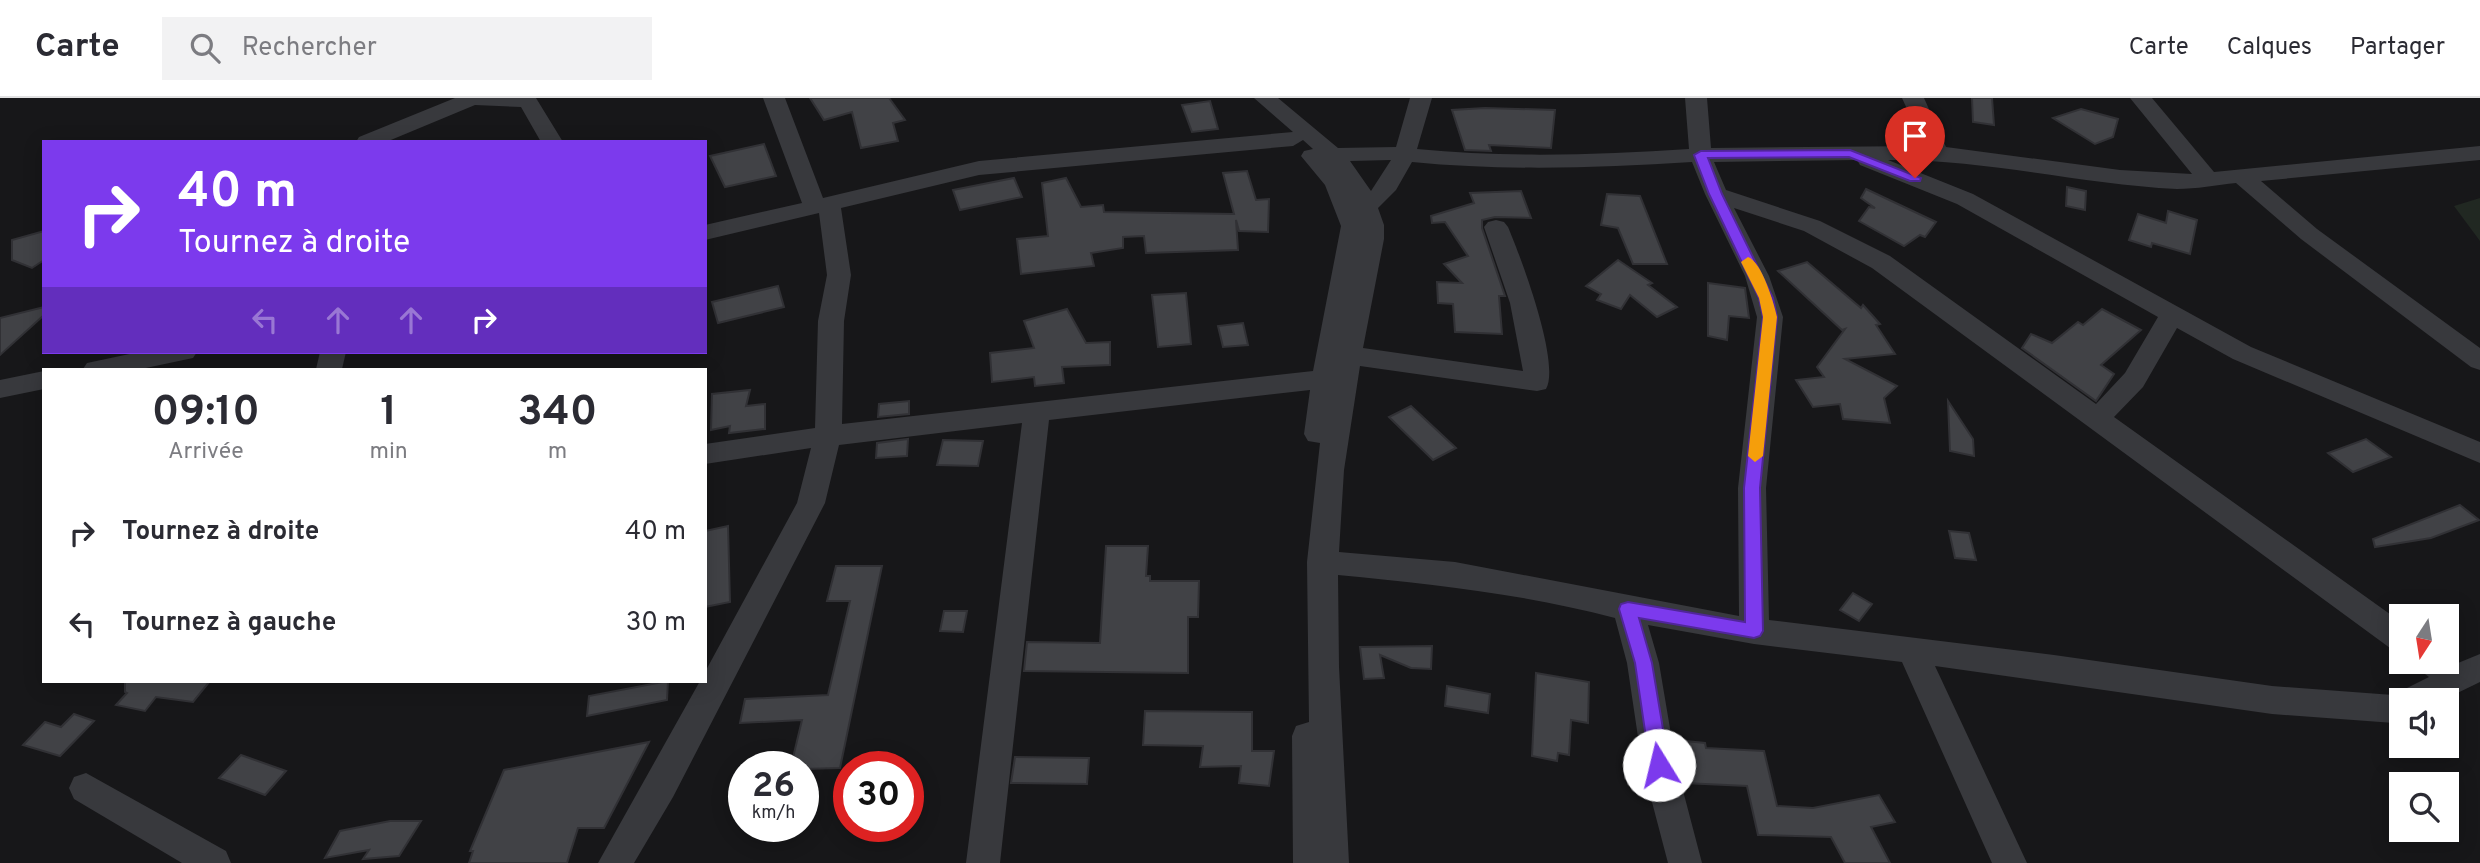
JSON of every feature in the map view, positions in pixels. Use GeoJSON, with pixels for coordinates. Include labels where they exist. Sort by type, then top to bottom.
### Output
{"type":"FeatureCollection","features":[{"type":"Feature","properties":{"kind":"street"},"geometry":{"type":"LineString","coordinates":[[372,140],[471,98],[528,101],[551,140]]}},
{"type":"Feature","properties":{"kind":"street"},"geometry":{"type":"LineString","coordinates":[[615,863],[661,786],[810,503],[828,436],[831,321],[839,275],[822,206],[774,98]]}},
{"type":"Feature","properties":{"kind":"street"},"geometry":{"type":"LineString","coordinates":[[1248,98],[1358,184],[1373,229],[1349,355],[1331,471],[1322,562],[1324,688],[1332,863]]}},
{"type":"Feature","properties":{"kind":"street"},"geometry":{"type":"LineString","coordinates":[[1265,98],[1312,149],[1336,183],[1353,226],[1324,379],[1303,562],[1310,863]]}},
{"type":"Feature","properties":{"kind":"street"},"geometry":{"type":"LineString","coordinates":[[1367,206],[1381,196],[1404,154],[1421,98]]}},
{"type":"Feature","properties":{"kind":"street"},"geometry":{"type":"LineString","coordinates":[[1696,98],[1701,155],[1716,194],[1766,298],[1770,317],[1752,488],[1754,631]]}},
{"type":"Feature","properties":{"kind":"street"},"geometry":{"type":"LineString","coordinates":[[1913,98],[1938,153]]}},
{"type":"Feature","properties":{"kind":"street"},"geometry":{"type":"LineString","coordinates":[[2141,98],[2208,179]]}},
{"type":"Feature","properties":{"kind":"street"},"geometry":{"type":"LineString","coordinates":[[707,233],[979,168],[1057,159],[1154,153],[1312,149],[1451,159],[1623,160],[1701,155],[1938,153],[2120,177],[2180,182],[2480,153]]}},
{"type":"Feature","properties":{"kind":"street"},"geometry":{"type":"LineString","coordinates":[[1850,154],[1965,199],[2242,354],[2480,453]]}},
{"type":"Feature","properties":{"kind":"street"},"geometry":{"type":"LineString","coordinates":[[2241,176],[2309,234],[2480,361]]}},
{"type":"Feature","properties":{"kind":"street"},"geometry":{"type":"LineString","coordinates":[[1716,194],[1812,226],[1881,262],[2389,630]]}},
{"type":"Feature","properties":{"kind":"street"},"geometry":{"type":"LineString","coordinates":[[1349,355],[1537,382],[1532,332],[1513,266],[1496,227]]}},
{"type":"Feature","properties":{"kind":"street"},"geometry":{"type":"LineString","coordinates":[[2096,419],[2134,380],[2171,316]]}},
{"type":"Feature","properties":{"kind":"street"},"geometry":{"type":"LineString","coordinates":[[101,368],[174,354]]}},
{"type":"Feature","properties":{"kind":"street"},"geometry":{"type":"LineString","coordinates":[[707,454],[828,436],[1324,379]]}},
{"type":"Feature","properties":{"kind":"street"},"geometry":{"type":"LineString","coordinates":[[0,389],[42,380]]}},
{"type":"Feature","properties":{"kind":"street"},"geometry":{"type":"LineString","coordinates":[[983,863],[1037,412]]}},
{"type":"Feature","properties":{"kind":"street"},"geometry":{"type":"LineString","coordinates":[[1322,562],[1455,574],[1754,631],[2054,668],[2272,700],[2389,709]]}},
{"type":"Feature","properties":{"kind":"street"},"geometry":{"type":"LineString","coordinates":[[1628,609],[1643,663],[1659,765],[1685,863]]}},
{"type":"Feature","properties":{"kind":"street"},"geometry":{"type":"LineString","coordinates":[[1913,652],[2010,863]]}},
{"type":"Feature","properties":{"kind":"street"},"geometry":{"type":"LineString","coordinates":[[2429,688],[2449,674]]}},
{"type":"Feature","properties":{"kind":"street"},"geometry":{"type":"LineString","coordinates":[[86,788],[214,863]]}},
{"type":"Feature","properties":{"kind":"shaded area"},"geometry":{"type":"Polygon","coordinates":[[[2480,198],[2480,241],[2454,206],[2480,198]]]}},
{"type":"Feature","properties":{"kind":"building"},"geometry":{"type":"Polygon","coordinates":[[[810,98],[889,98],[905,120],[893,123],[898,141],[861,148],[852,112],[824,120],[810,98]]]}},
{"type":"Feature","properties":{"kind":"building"},"geometry":{"type":"Polygon","coordinates":[[[1972,98],[1992,98],[1994,125],[1973,122],[1972,98]]]}},
{"type":"Feature","properties":{"kind":"building"},"geometry":{"type":"Polygon","coordinates":[[[1210,101],[1218,129],[1192,132],[1182,105],[1210,101]]]}},
{"type":"Feature","properties":{"kind":"building"},"geometry":{"type":"Polygon","coordinates":[[[2081,109],[2118,119],[2113,137],[2095,144],[2053,118],[2081,109]]]}},
{"type":"Feature","properties":{"kind":"building"},"geometry":{"type":"Polygon","coordinates":[[[1452,110],[1555,110],[1551,148],[1489,145],[1491,151],[1465,150],[1452,110]]]}},
{"type":"Feature","properties":{"kind":"building"},"geometry":{"type":"Polygon","coordinates":[[[764,144],[776,176],[725,187],[710,156],[764,144]]]}},
{"type":"Feature","properties":{"kind":"building"},"geometry":{"type":"Polygon","coordinates":[[[1247,171],[1256,200],[1269,199],[1268,232],[1239,231],[1236,220],[1238,250],[1146,253],[1144,236],[1123,237],[1123,248],[1091,253],[1094,266],[1021,274],[1017,239],[1048,236],[1042,183],[1066,178],[1081,207],[1103,205],[1104,212],[1234,214],[1223,173],[1247,171]]]}},
{"type":"Feature","properties":{"kind":"building"},"geometry":{"type":"Polygon","coordinates":[[[1014,178],[1022,197],[960,210],[953,190],[1014,178]]]}},
{"type":"Feature","properties":{"kind":"building"},"geometry":{"type":"Polygon","coordinates":[[[2067,187],[2086,191],[2085,210],[2066,206],[2067,187]]]}},
{"type":"Feature","properties":{"kind":"building"},"geometry":{"type":"Polygon","coordinates":[[[1866,189],[1936,222],[1925,237],[1920,235],[1904,246],[1859,221],[1869,207],[1875,208],[1861,198],[1866,189]]]}},
{"type":"Feature","properties":{"kind":"building"},"geometry":{"type":"Polygon","coordinates":[[[1521,191],[1531,218],[1495,217],[1482,220],[1482,228],[1505,296],[1499,296],[1502,334],[1455,332],[1453,304],[1438,303],[1437,282],[1462,283],[1444,264],[1468,256],[1445,222],[1432,223],[1431,216],[1474,203],[1470,193],[1521,191]]]}},
{"type":"Feature","properties":{"kind":"building"},"geometry":{"type":"Polygon","coordinates":[[[1607,194],[1640,196],[1667,264],[1633,264],[1618,228],[1601,225],[1607,194]]]}},
{"type":"Feature","properties":{"kind":"building"},"geometry":{"type":"Polygon","coordinates":[[[2168,211],[2197,220],[2190,254],[2152,243],[2151,247],[2129,240],[2138,214],[2166,223],[2168,211]]]}},
{"type":"Feature","properties":{"kind":"building"},"geometry":{"type":"Polygon","coordinates":[[[42,232],[42,261],[32,268],[12,260],[12,240],[42,232]]]}},
{"type":"Feature","properties":{"kind":"building"},"geometry":{"type":"Polygon","coordinates":[[[1618,260],[1652,283],[1648,285],[1677,307],[1657,317],[1630,295],[1621,309],[1597,300],[1601,294],[1586,286],[1618,260]]]}},
{"type":"Feature","properties":{"kind":"building"},"geometry":{"type":"Polygon","coordinates":[[[1807,262],[1861,308],[1863,305],[1880,324],[1876,325],[1895,354],[1845,359],[1897,386],[1884,398],[1890,423],[1843,419],[1840,404],[1813,407],[1796,380],[1824,377],[1817,367],[1845,329],[1842,330],[1778,271],[1807,262]]]}},
{"type":"Feature","properties":{"kind":"building"},"geometry":{"type":"Polygon","coordinates":[[[1708,283],[1745,288],[1749,318],[1729,316],[1727,340],[1708,336],[1708,283]]]}},
{"type":"Feature","properties":{"kind":"building"},"geometry":{"type":"Polygon","coordinates":[[[778,286],[784,307],[718,323],[712,302],[778,286]]]}},
{"type":"Feature","properties":{"kind":"building"},"geometry":{"type":"Polygon","coordinates":[[[1186,293],[1191,344],[1158,347],[1152,295],[1186,293]]]}},
{"type":"Feature","properties":{"kind":"building"},"geometry":{"type":"Polygon","coordinates":[[[42,308],[42,317],[0,355],[0,318],[42,308]]]}},
{"type":"Feature","properties":{"kind":"building"},"geometry":{"type":"Polygon","coordinates":[[[1067,309],[1086,343],[1110,342],[1110,365],[1062,367],[1064,383],[1035,386],[1034,377],[992,382],[990,353],[1034,348],[1024,321],[1067,309]]]}},
{"type":"Feature","properties":{"kind":"building"},"geometry":{"type":"Polygon","coordinates":[[[2102,309],[2141,330],[2101,365],[2114,374],[2096,401],[2022,348],[2031,334],[2052,343],[2078,322],[2083,325],[2102,309]]]}},
{"type":"Feature","properties":{"kind":"building"},"geometry":{"type":"Polygon","coordinates":[[[1243,323],[1248,345],[1223,347],[1218,326],[1243,323]]]}},
{"type":"Feature","properties":{"kind":"building"},"geometry":{"type":"Polygon","coordinates":[[[750,390],[746,406],[765,404],[765,429],[729,433],[730,426],[711,430],[712,394],[750,390]]]}},
{"type":"Feature","properties":{"kind":"building"},"geometry":{"type":"Polygon","coordinates":[[[909,401],[909,414],[878,417],[879,404],[909,401]]]}},
{"type":"Feature","properties":{"kind":"building"},"geometry":{"type":"Polygon","coordinates":[[[1948,401],[1973,439],[1974,456],[1950,451],[1948,401]]]}},
{"type":"Feature","properties":{"kind":"building"},"geometry":{"type":"Polygon","coordinates":[[[1411,406],[1456,448],[1433,460],[1389,417],[1411,406]]]}},
{"type":"Feature","properties":{"kind":"building"},"geometry":{"type":"Polygon","coordinates":[[[908,439],[907,456],[876,458],[877,443],[908,439]]]}},
{"type":"Feature","properties":{"kind":"building"},"geometry":{"type":"Polygon","coordinates":[[[2366,439],[2391,457],[2353,472],[2328,453],[2366,439]]]}},
{"type":"Feature","properties":{"kind":"building"},"geometry":{"type":"Polygon","coordinates":[[[943,440],[983,441],[978,466],[937,465],[943,440]]]}},
{"type":"Feature","properties":{"kind":"building"},"geometry":{"type":"Polygon","coordinates":[[[2460,505],[2479,520],[2431,538],[2375,547],[2373,539],[2460,505]]]}},
{"type":"Feature","properties":{"kind":"building"},"geometry":{"type":"Polygon","coordinates":[[[728,526],[730,602],[707,607],[707,531],[728,526]]]}},
{"type":"Feature","properties":{"kind":"building"},"geometry":{"type":"Polygon","coordinates":[[[1949,531],[1969,533],[1976,560],[1955,558],[1949,531]]]}},
{"type":"Feature","properties":{"kind":"building"},"geometry":{"type":"Polygon","coordinates":[[[1106,546],[1148,546],[1146,576],[1150,576],[1150,581],[1199,581],[1198,617],[1188,617],[1188,673],[1024,671],[1027,642],[1100,643],[1106,546]]]}},
{"type":"Feature","properties":{"kind":"building"},"geometry":{"type":"Polygon","coordinates":[[[836,566],[882,566],[844,751],[833,751],[833,768],[819,769],[819,751],[795,751],[802,720],[740,723],[745,699],[828,695],[850,601],[827,601],[836,566]]]}},
{"type":"Feature","properties":{"kind":"building"},"geometry":{"type":"Polygon","coordinates":[[[1853,593],[1872,604],[1859,621],[1840,610],[1853,593]]]}},
{"type":"Feature","properties":{"kind":"building"},"geometry":{"type":"Polygon","coordinates":[[[944,611],[967,611],[963,632],[940,631],[944,611]]]}},
{"type":"Feature","properties":{"kind":"building"},"geometry":{"type":"Polygon","coordinates":[[[1432,646],[1431,669],[1411,668],[1380,655],[1384,678],[1364,679],[1360,647],[1432,646]]]}},
{"type":"Feature","properties":{"kind":"building"},"geometry":{"type":"Polygon","coordinates":[[[1536,673],[1589,682],[1588,723],[1571,720],[1569,755],[1558,753],[1557,761],[1532,756],[1536,673]]]}},
{"type":"Feature","properties":{"kind":"building"},"geometry":{"type":"Polygon","coordinates":[[[125,683],[208,683],[193,702],[156,697],[145,711],[116,705],[127,693],[125,683]]]}},
{"type":"Feature","properties":{"kind":"building"},"geometry":{"type":"Polygon","coordinates":[[[668,683],[667,700],[587,716],[589,696],[668,683]]]}},
{"type":"Feature","properties":{"kind":"building"},"geometry":{"type":"Polygon","coordinates":[[[1447,686],[1490,694],[1488,713],[1445,706],[1447,686]]]}},
{"type":"Feature","properties":{"kind":"building"},"geometry":{"type":"Polygon","coordinates":[[[1145,711],[1252,712],[1252,751],[1274,751],[1269,786],[1239,783],[1241,766],[1200,767],[1203,746],[1143,745],[1145,711]]]}},
{"type":"Feature","properties":{"kind":"building"},"geometry":{"type":"Polygon","coordinates":[[[74,714],[94,721],[60,756],[23,745],[45,722],[61,727],[74,714]]]}},
{"type":"Feature","properties":{"kind":"building"},"geometry":{"type":"Polygon","coordinates":[[[1675,740],[1705,743],[1706,748],[1764,751],[1777,806],[1813,808],[1879,795],[1895,822],[1871,827],[1890,863],[1845,863],[1831,837],[1758,835],[1747,786],[1684,783],[1675,740]]]}},
{"type":"Feature","properties":{"kind":"building"},"geometry":{"type":"Polygon","coordinates":[[[649,742],[604,828],[578,828],[567,863],[469,863],[473,851],[470,851],[504,770],[649,742]]]}},
{"type":"Feature","properties":{"kind":"building"},"geometry":{"type":"Polygon","coordinates":[[[241,755],[286,771],[265,795],[219,778],[241,755]]]}},
{"type":"Feature","properties":{"kind":"building"},"geometry":{"type":"Polygon","coordinates":[[[1015,757],[1089,758],[1087,784],[1011,783],[1015,757]]]}},
{"type":"Feature","properties":{"kind":"building"},"geometry":{"type":"Polygon","coordinates":[[[390,821],[421,821],[399,856],[363,859],[369,850],[325,858],[340,831],[390,821]]]}},
{"type":"Feature","properties":{"kind":"slow traffic"},"geometry":{"type":"LineString","coordinates":[[1748,262],[1766,298],[1770,317],[1755,456]]}},
{"type":"Feature","properties":{"kind":"route"},"geometry":{"type":"LineString","coordinates":[[1659,765],[1643,663],[1628,609],[1754,631],[1752,488],[1770,317],[1766,298],[1716,194],[1701,155],[1850,154],[1915,178]]}}]}
